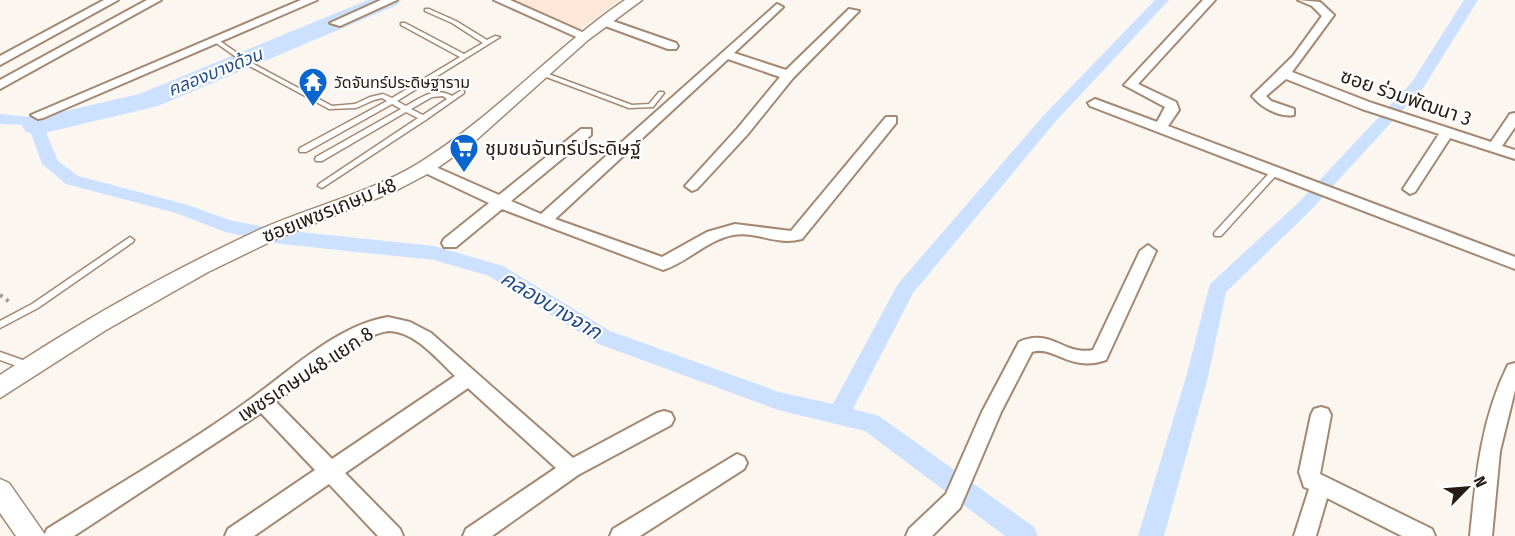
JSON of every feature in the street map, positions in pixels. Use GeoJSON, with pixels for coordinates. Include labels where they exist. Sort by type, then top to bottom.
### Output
{"type":"FeatureCollection","features":[{"type":"Feature","properties":{"kind":"street"},"geometry":{"type":"LineString","coordinates":[[0,61],[112,0]]}},
{"type":"Feature","properties":{"kind":"street"},"geometry":{"type":"LineString","coordinates":[[1,85],[155,0]]}},
{"type":"Feature","properties":{"kind":"street"},"geometry":{"type":"LineString","coordinates":[[38,115],[312,0]]}},
{"type":"Feature","properties":{"kind":"street"},"geometry":{"type":"LineString","coordinates":[[336,23],[391,0]]}},
{"type":"Feature","properties":{"kind":"street"},"geometry":{"type":"LineString","coordinates":[[500,0],[585,36]]}},
{"type":"Feature","properties":{"kind":"street","name":"ซอยเพชรเกษม 48"},"geometry":{"type":"LineString","coordinates":[[0,388],[134,302],[196,268],[274,232],[388,188],[426,168],[543,74],[585,36],[635,0]]}},
{"type":"Feature","properties":{"kind":"street"},"geometry":{"type":"LineString","coordinates":[[1160,128],[1172,110],[1171,105],[1130,85],[1209,0]]}},
{"type":"Feature","properties":{"kind":"street"},"geometry":{"type":"LineString","coordinates":[[1289,112],[1266,104],[1259,96],[1285,74],[1309,47],[1328,15],[1316,4],[1304,0]]}},
{"type":"Feature","properties":{"kind":"street"},"geometry":{"type":"LineString","coordinates":[[544,220],[777,7]]}},
{"type":"Feature","properties":{"kind":"street"},"geometry":{"type":"LineString","coordinates":[[692,186],[742,132],[788,75],[854,12]]}},
{"type":"Feature","properties":{"kind":"street"},"geometry":{"type":"LineString","coordinates":[[604,22],[672,46]]}},
{"type":"Feature","properties":{"kind":"street"},"geometry":{"type":"LineString","coordinates":[[725,54],[788,75]]}},
{"type":"Feature","properties":{"kind":"street","name":"ซอย ร่วมพัฒนา 3"},"geometry":{"type":"LineString","coordinates":[[1285,74],[1382,111],[1515,155]]}},
{"type":"Feature","properties":{"kind":"street"},"geometry":{"type":"LineString","coordinates":[[1095,103],[1515,263]]}},
{"type":"Feature","properties":{"kind":"street"},"geometry":{"type":"LineString","coordinates":[[1494,148],[1515,117]]}},
{"type":"Feature","properties":{"kind":"street"},"geometry":{"type":"LineString","coordinates":[[426,168],[544,220],[663,264],[685,248],[733,231],[749,229],[767,236],[786,239],[796,235],[809,223],[891,120]]}},
{"type":"Feature","properties":{"kind":"street"},"geometry":{"type":"LineString","coordinates":[[450,243],[586,132]]}},
{"type":"Feature","properties":{"kind":"street"},"geometry":{"type":"LineString","coordinates":[[1410,189],[1447,132]]}},
{"type":"Feature","properties":{"kind":"street"},"geometry":{"type":"LineString","coordinates":[[917,536],[953,501],[992,412],[1025,347],[1030,343],[1039,343],[1082,359],[1093,360],[1100,356],[1148,251]]}},
{"type":"Feature","properties":{"kind":"street","name":"เพชรเกษม48 แยก 8"},"geometry":{"type":"LineString","coordinates":[[55,536],[367,331],[391,324],[403,326],[425,338],[571,469]]}},
{"type":"Feature","properties":{"kind":"street"},"geometry":{"type":"LineString","coordinates":[[1481,536],[1493,424],[1503,392],[1515,370]]}},
{"type":"Feature","properties":{"kind":"street"},"geometry":{"type":"LineString","coordinates":[[236,536],[469,377]]}},
{"type":"Feature","properties":{"kind":"street"},"geometry":{"type":"LineString","coordinates":[[262,401],[392,536]]}},
{"type":"Feature","properties":{"kind":"street"},"geometry":{"type":"LineString","coordinates":[[1321,415],[1309,472],[1311,480],[1424,536]]}},
{"type":"Feature","properties":{"kind":"street"},"geometry":{"type":"LineString","coordinates":[[474,536],[571,469],[664,419]]}},
{"type":"Feature","properties":{"kind":"street"},"geometry":{"type":"LineString","coordinates":[[621,536],[737,463]]}},
{"type":"Feature","properties":{"kind":"street"},"geometry":{"type":"LineString","coordinates":[[1305,536],[1320,486]]}},
{"type":"Feature","properties":{"kind":"street"},"geometry":{"type":"LineString","coordinates":[[5,508],[32,536]]}},
{"type":"Feature","properties":{"kind":"lane"},"geometry":{"type":"LineString","coordinates":[[428,10],[454,22],[487,43]]}},
{"type":"Feature","properties":{"kind":"lane"},"geometry":{"type":"LineString","coordinates":[[403,24],[464,57]]}},
{"type":"Feature","properties":{"kind":"lane"},"geometry":{"type":"LineString","coordinates":[[303,150],[392,101],[497,37]]}},
{"type":"Feature","properties":{"kind":"lane"},"geometry":{"type":"LineString","coordinates":[[215,40],[248,63],[332,108],[356,106],[378,96],[424,119]]}},
{"type":"Feature","properties":{"kind":"lane"},"geometry":{"type":"LineString","coordinates":[[543,74],[631,107],[651,106],[662,93]]}},
{"type":"Feature","properties":{"kind":"lane"},"geometry":{"type":"LineString","coordinates":[[322,186],[462,92]]}},
{"type":"Feature","properties":{"kind":"lane"},"geometry":{"type":"LineString","coordinates":[[319,159],[438,93],[452,99]]}},
{"type":"Feature","properties":{"kind":"lane"},"geometry":{"type":"LineString","coordinates":[[1218,234],[1276,171]]}},
{"type":"Feature","properties":{"kind":"lane"},"geometry":{"type":"LineString","coordinates":[[0,325],[35,306],[130,240]]}},
{"type":"Feature","properties":{"kind":"lane"},"geometry":{"type":"LineString","coordinates":[[0,357],[30,367]]}},
{"type":"Feature","properties":{"kind":"path"},"geometry":{"type":"LineString","coordinates":[[0,295],[10,302]]}},
{"type":"Feature","properties":{"kind":"shaded area"},"geometry":{"type":"Polygon","coordinates":[[[507,0],[620,0],[580,29],[507,0]]]}},
{"type":"Feature","properties":{"kind":"waterway","name":"คลองบางด้วน"},"geometry":{"type":"LineString","coordinates":[[36,126],[148,100],[389,0]]}},
{"type":"Feature","properties":{"kind":"waterway"},"geometry":{"type":"LineString","coordinates":[[838,415],[905,289],[1050,118],[1162,0]]}},
{"type":"Feature","properties":{"kind":"waterway"},"geometry":{"type":"LineString","coordinates":[[1151,536],[1197,377],[1217,289],[1303,208],[1418,85],[1471,0]]}},
{"type":"Feature","properties":{"kind":"waterway","name":"คลองบางจาก"},"geometry":{"type":"LineString","coordinates":[[0,119],[34,121],[51,164],[72,180],[182,209],[225,226],[281,237],[434,253],[496,271],[603,337],[778,401],[838,415]]}},
{"type":"Feature","properties":{"kind":"waterway","name":"คลองบางจาก"},"geometry":{"type":"LineString","coordinates":[[838,415],[871,423],[1025,536]]}},
{"type":"Feature","properties":{"kind":"place","name":"วัดจันทร์ประดิษฐาราม"},"geometry":{"type":"Point","coordinates":[313,108]}},
{"type":"Feature","properties":{"kind":"place","name":"ชุมชนจันทร์ประดิษฐ์"},"geometry":{"type":"Point","coordinates":[464,174]}}]}
